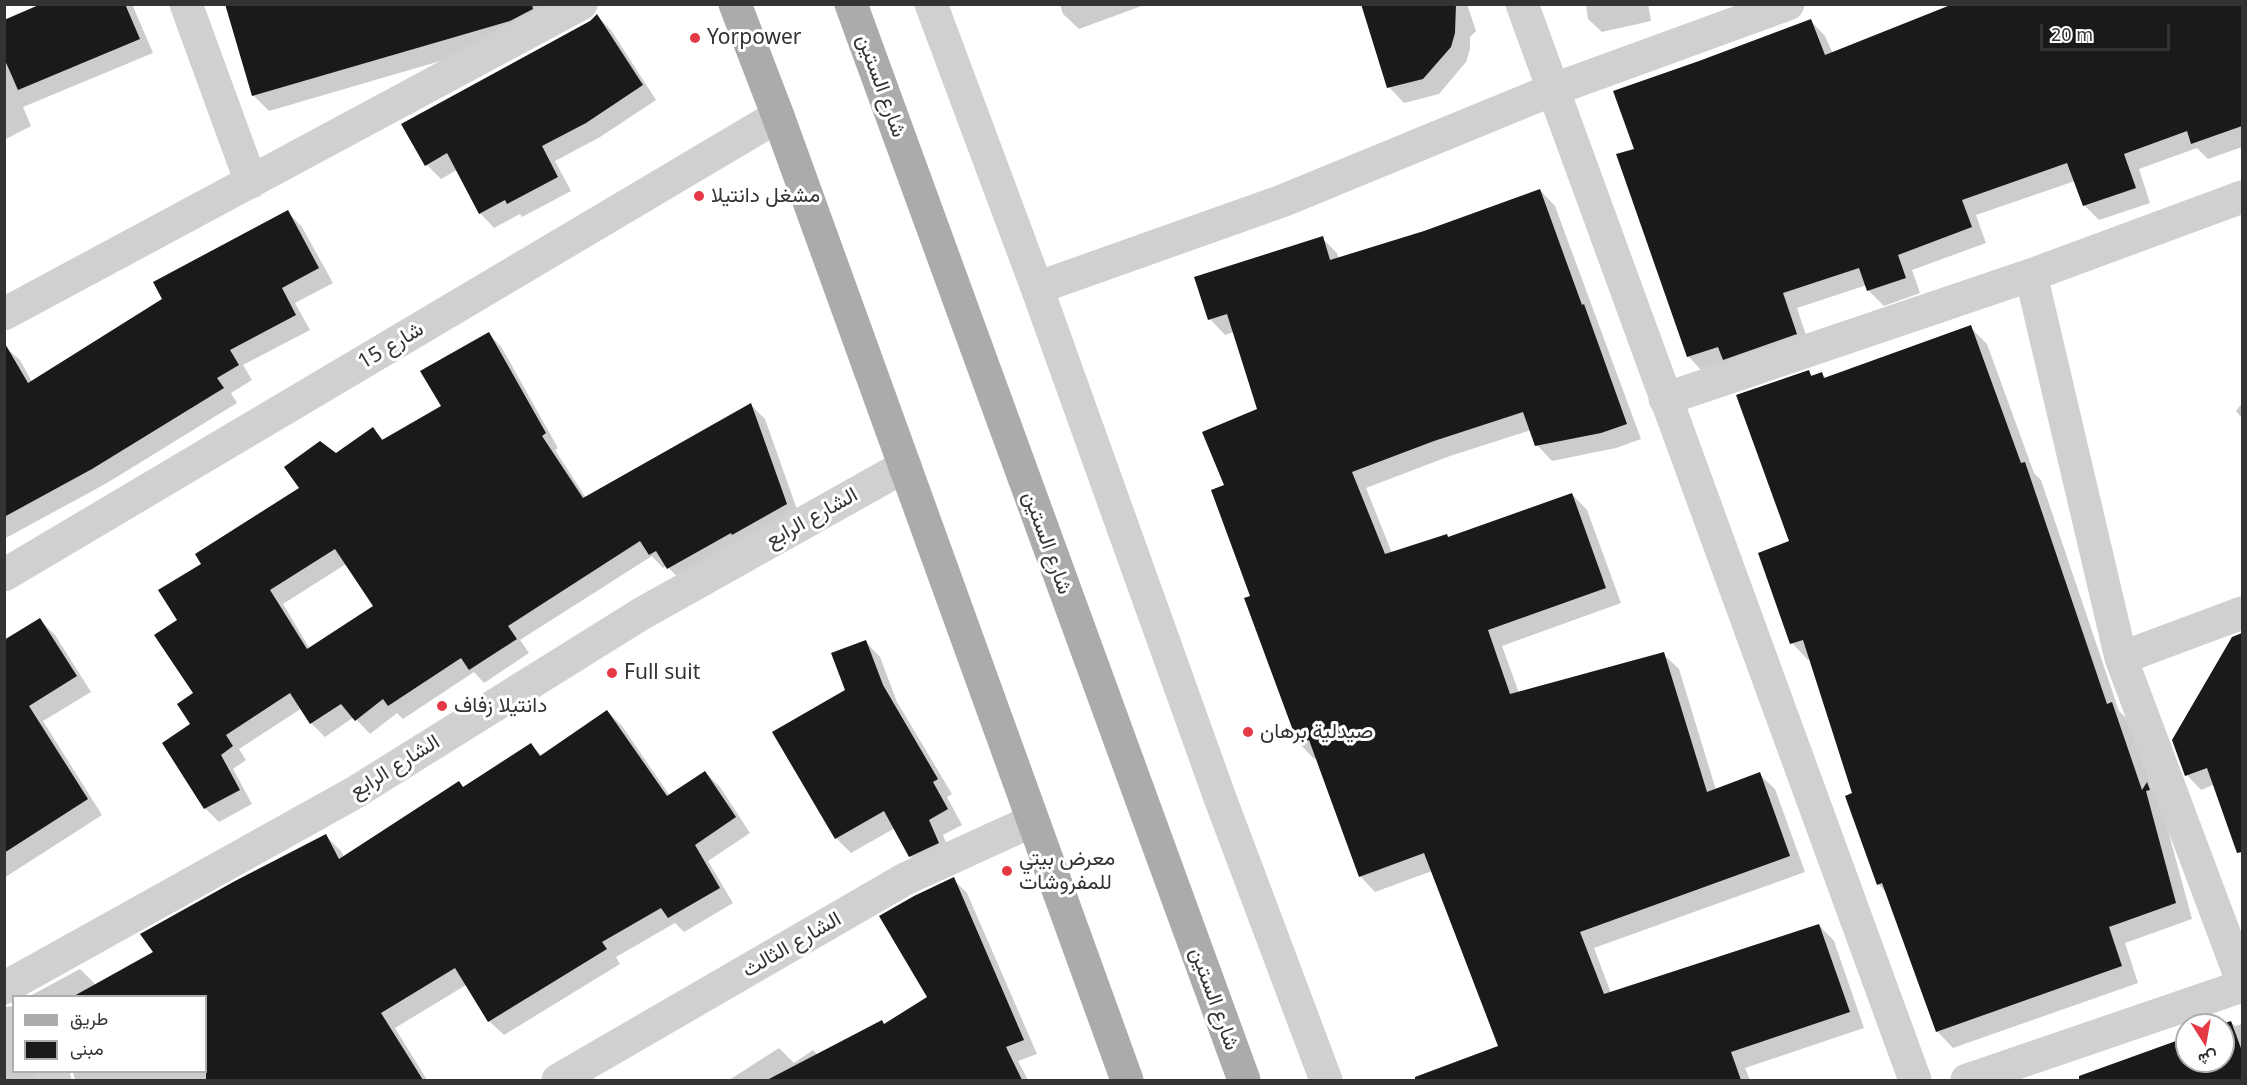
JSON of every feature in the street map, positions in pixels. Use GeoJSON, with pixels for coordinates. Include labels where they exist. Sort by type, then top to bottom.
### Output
{"type":"FeatureCollection","features":[{"type":"Feature","properties":{"kind":"main road"},"geometry":{"type":"LineString","coordinates":[[735,4],[778,116],[1127,1080]]}},
{"type":"Feature","properties":{"kind":"main road","name":"شارع الستين"},"geometry":{"type":"LineString","coordinates":[[850,4],[1244,1080]]}},
{"type":"Feature","properties":{"kind":"street"},"geometry":{"type":"LineString","coordinates":[[186,4],[251,182]]}},
{"type":"Feature","properties":{"kind":"street"},"geometry":{"type":"LineString","coordinates":[[4,315],[581,4]]}},
{"type":"Feature","properties":{"kind":"street"},"geometry":{"type":"LineString","coordinates":[[931,4],[1037,288],[1220,798],[1326,1080]]}},
{"type":"Feature","properties":{"kind":"street"},"geometry":{"type":"LineString","coordinates":[[1522,4],[1915,1080]]}},
{"type":"Feature","properties":{"kind":"street"},"geometry":{"type":"LineString","coordinates":[[1037,288],[1282,201],[1552,90],[1788,4]]}},
{"type":"Feature","properties":{"kind":"street","name":"شارع 15"},"geometry":{"type":"LineString","coordinates":[[4,575],[778,116]]}},
{"type":"Feature","properties":{"kind":"street"},"geometry":{"type":"LineString","coordinates":[[1665,399],[2031,275],[2242,196]]}},
{"type":"Feature","properties":{"kind":"street"},"geometry":{"type":"LineString","coordinates":[[2031,275],[2121,658],[2242,981]]}},
{"type":"Feature","properties":{"kind":"street","name":"الشارع الرابع"},"geometry":{"type":"LineString","coordinates":[[4,988],[354,793],[641,614],[905,466]]}},
{"type":"Feature","properties":{"kind":"street"},"geometry":{"type":"LineString","coordinates":[[2121,658],[2242,614]]}},
{"type":"Feature","properties":{"kind":"street","name":"الشارع الثالث"},"geometry":{"type":"LineString","coordinates":[[558,1080],[905,879],[1032,821]]}},
{"type":"Feature","properties":{"kind":"street"},"geometry":{"type":"LineString","coordinates":[[1967,1080],[2242,986]]}},
{"type":"Feature","properties":{"kind":"building"},"geometry":{"type":"Polygon","coordinates":[[[41,4],[125,4],[140,39],[18,90],[4,58],[4,20],[41,4]]]}},
{"type":"Feature","properties":{"kind":"building"},"geometry":{"type":"Polygon","coordinates":[[[225,4],[532,4],[533,9],[510,21],[252,96],[225,4]]]}},
{"type":"Feature","properties":{"kind":"building"},"geometry":{"type":"Polygon","coordinates":[[[1361,4],[1456,4],[1455,33],[1451,47],[1423,79],[1387,88],[1361,4]]]}},
{"type":"Feature","properties":{"kind":"building"},"geometry":{"type":"Polygon","coordinates":[[[1953,4],[2242,4],[2242,126],[2191,144],[2187,131],[2124,154],[2136,188],[2083,206],[2067,163],[1962,200],[1972,227],[1898,255],[1906,278],[1867,291],[1859,268],[1783,293],[1797,334],[1723,360],[1718,347],[1687,357],[1616,154],[1634,149],[1613,91],[1811,19],[1825,55],[1953,4]]]}},
{"type":"Feature","properties":{"kind":"building"},"geometry":{"type":"Polygon","coordinates":[[[597,14],[643,85],[586,123],[542,146],[558,177],[507,204],[505,200],[479,214],[447,153],[425,166],[401,124],[590,21],[597,14]]]}},
{"type":"Feature","properties":{"kind":"building"},"geometry":{"type":"Polygon","coordinates":[[[1540,189],[1627,424],[1601,433],[1535,446],[1523,412],[1434,441],[1352,472],[1385,554],[1447,534],[1448,537],[1572,493],[1606,588],[1488,630],[1510,694],[1664,652],[1707,792],[1760,772],[1790,856],[1580,932],[1604,994],[1819,924],[1850,1012],[1731,1052],[1741,1080],[1415,1080],[1415,1077],[1498,1046],[1424,853],[1359,877],[1309,740],[1298,744],[1244,598],[1250,596],[1211,490],[1224,485],[1202,432],[1257,409],[1227,314],[1208,320],[1194,277],[1323,236],[1330,260],[1424,231],[1540,189]]]}},
{"type":"Feature","properties":{"kind":"building"},"geometry":{"type":"Polygon","coordinates":[[[288,210],[319,268],[282,288],[296,315],[230,350],[239,365],[217,378],[224,388],[92,469],[4,517],[4,342],[28,383],[162,299],[153,282],[288,210]]]}},
{"type":"Feature","properties":{"kind":"building"},"geometry":{"type":"Polygon","coordinates":[[[1971,325],[2021,463],[2025,462],[2107,704],[2112,702],[2142,790],[2147,782],[2150,790],[2146,791],[2176,903],[2109,927],[2122,966],[1936,1032],[1882,883],[1877,885],[1845,796],[1852,793],[1803,640],[1790,644],[1758,553],[1789,541],[1736,395],[1809,370],[1811,376],[1822,372],[1824,378],[1971,325]]]}},
{"type":"Feature","properties":{"kind":"building"},"geometry":{"type":"Polygon","coordinates":[[[489,332],[546,433],[542,436],[583,498],[751,403],[787,504],[667,569],[656,551],[649,555],[640,541],[508,626],[517,639],[469,670],[461,658],[388,706],[383,699],[355,721],[341,704],[310,724],[290,693],[226,735],[233,746],[221,755],[240,790],[204,809],[162,743],[190,724],[177,704],[193,693],[154,635],[177,620],[158,590],[201,564],[195,554],[299,488],[284,467],[320,441],[336,453],[373,427],[382,440],[441,406],[420,371],[489,332]],[[335,549],[270,590],[307,649],[373,606],[335,549]]]}},
{"type":"Feature","properties":{"kind":"building"},"geometry":{"type":"Polygon","coordinates":[[[40,618],[77,676],[29,706],[88,799],[4,853],[4,640],[40,618]]]}},
{"type":"Feature","properties":{"kind":"building"},"geometry":{"type":"Polygon","coordinates":[[[2242,633],[2242,852],[2237,853],[2207,768],[2185,776],[2172,740],[2232,637],[2242,633]]]}},
{"type":"Feature","properties":{"kind":"building"},"geometry":{"type":"Polygon","coordinates":[[[866,640],[883,685],[938,779],[933,782],[948,809],[929,820],[939,843],[909,857],[884,811],[835,839],[772,732],[845,690],[831,653],[866,640]]]}},
{"type":"Feature","properties":{"kind":"building"},"geometry":{"type":"Polygon","coordinates":[[[607,710],[667,796],[705,771],[736,817],[695,845],[720,888],[668,918],[661,908],[602,942],[607,949],[488,1022],[455,968],[381,1013],[423,1080],[206,1080],[207,995],[76,995],[153,952],[140,934],[326,834],[339,859],[459,781],[463,787],[531,743],[540,756],[607,710]]]}},
{"type":"Feature","properties":{"kind":"building"},"geometry":{"type":"Polygon","coordinates":[[[954,877],[1024,1040],[1006,1047],[1022,1080],[767,1080],[882,1020],[884,1024],[927,997],[879,916],[954,877]]]}},
{"type":"Feature","properties":{"kind":"building"},"geometry":{"type":"Polygon","coordinates":[[[2235,1032],[2242,1051],[2242,1080],[2079,1080],[2079,1076],[2175,1041],[2175,1073],[2235,1073],[2235,1032]]]}},
{"type":"Feature","properties":{"kind":"place","name":"Yorpower"},"geometry":{"type":"Point","coordinates":[695,38]}},
{"type":"Feature","properties":{"kind":"place","name":"مشغل دانتيلا"},"geometry":{"type":"Point","coordinates":[699,196]}},
{"type":"Feature","properties":{"kind":"place","name":"Full suit"},"geometry":{"type":"Point","coordinates":[612,673]}},
{"type":"Feature","properties":{"kind":"place","name":"دانتيلا زفاف"},"geometry":{"type":"Point","coordinates":[442,706]}},
{"type":"Feature","properties":{"kind":"place","name":"صيدلية برهان"},"geometry":{"type":"Point","coordinates":[1248,732]}},
{"type":"Feature","properties":{"kind":"place","name":"معرض بيتي للمفروشات"},"geometry":{"type":"Point","coordinates":[1007,871]}}]}
